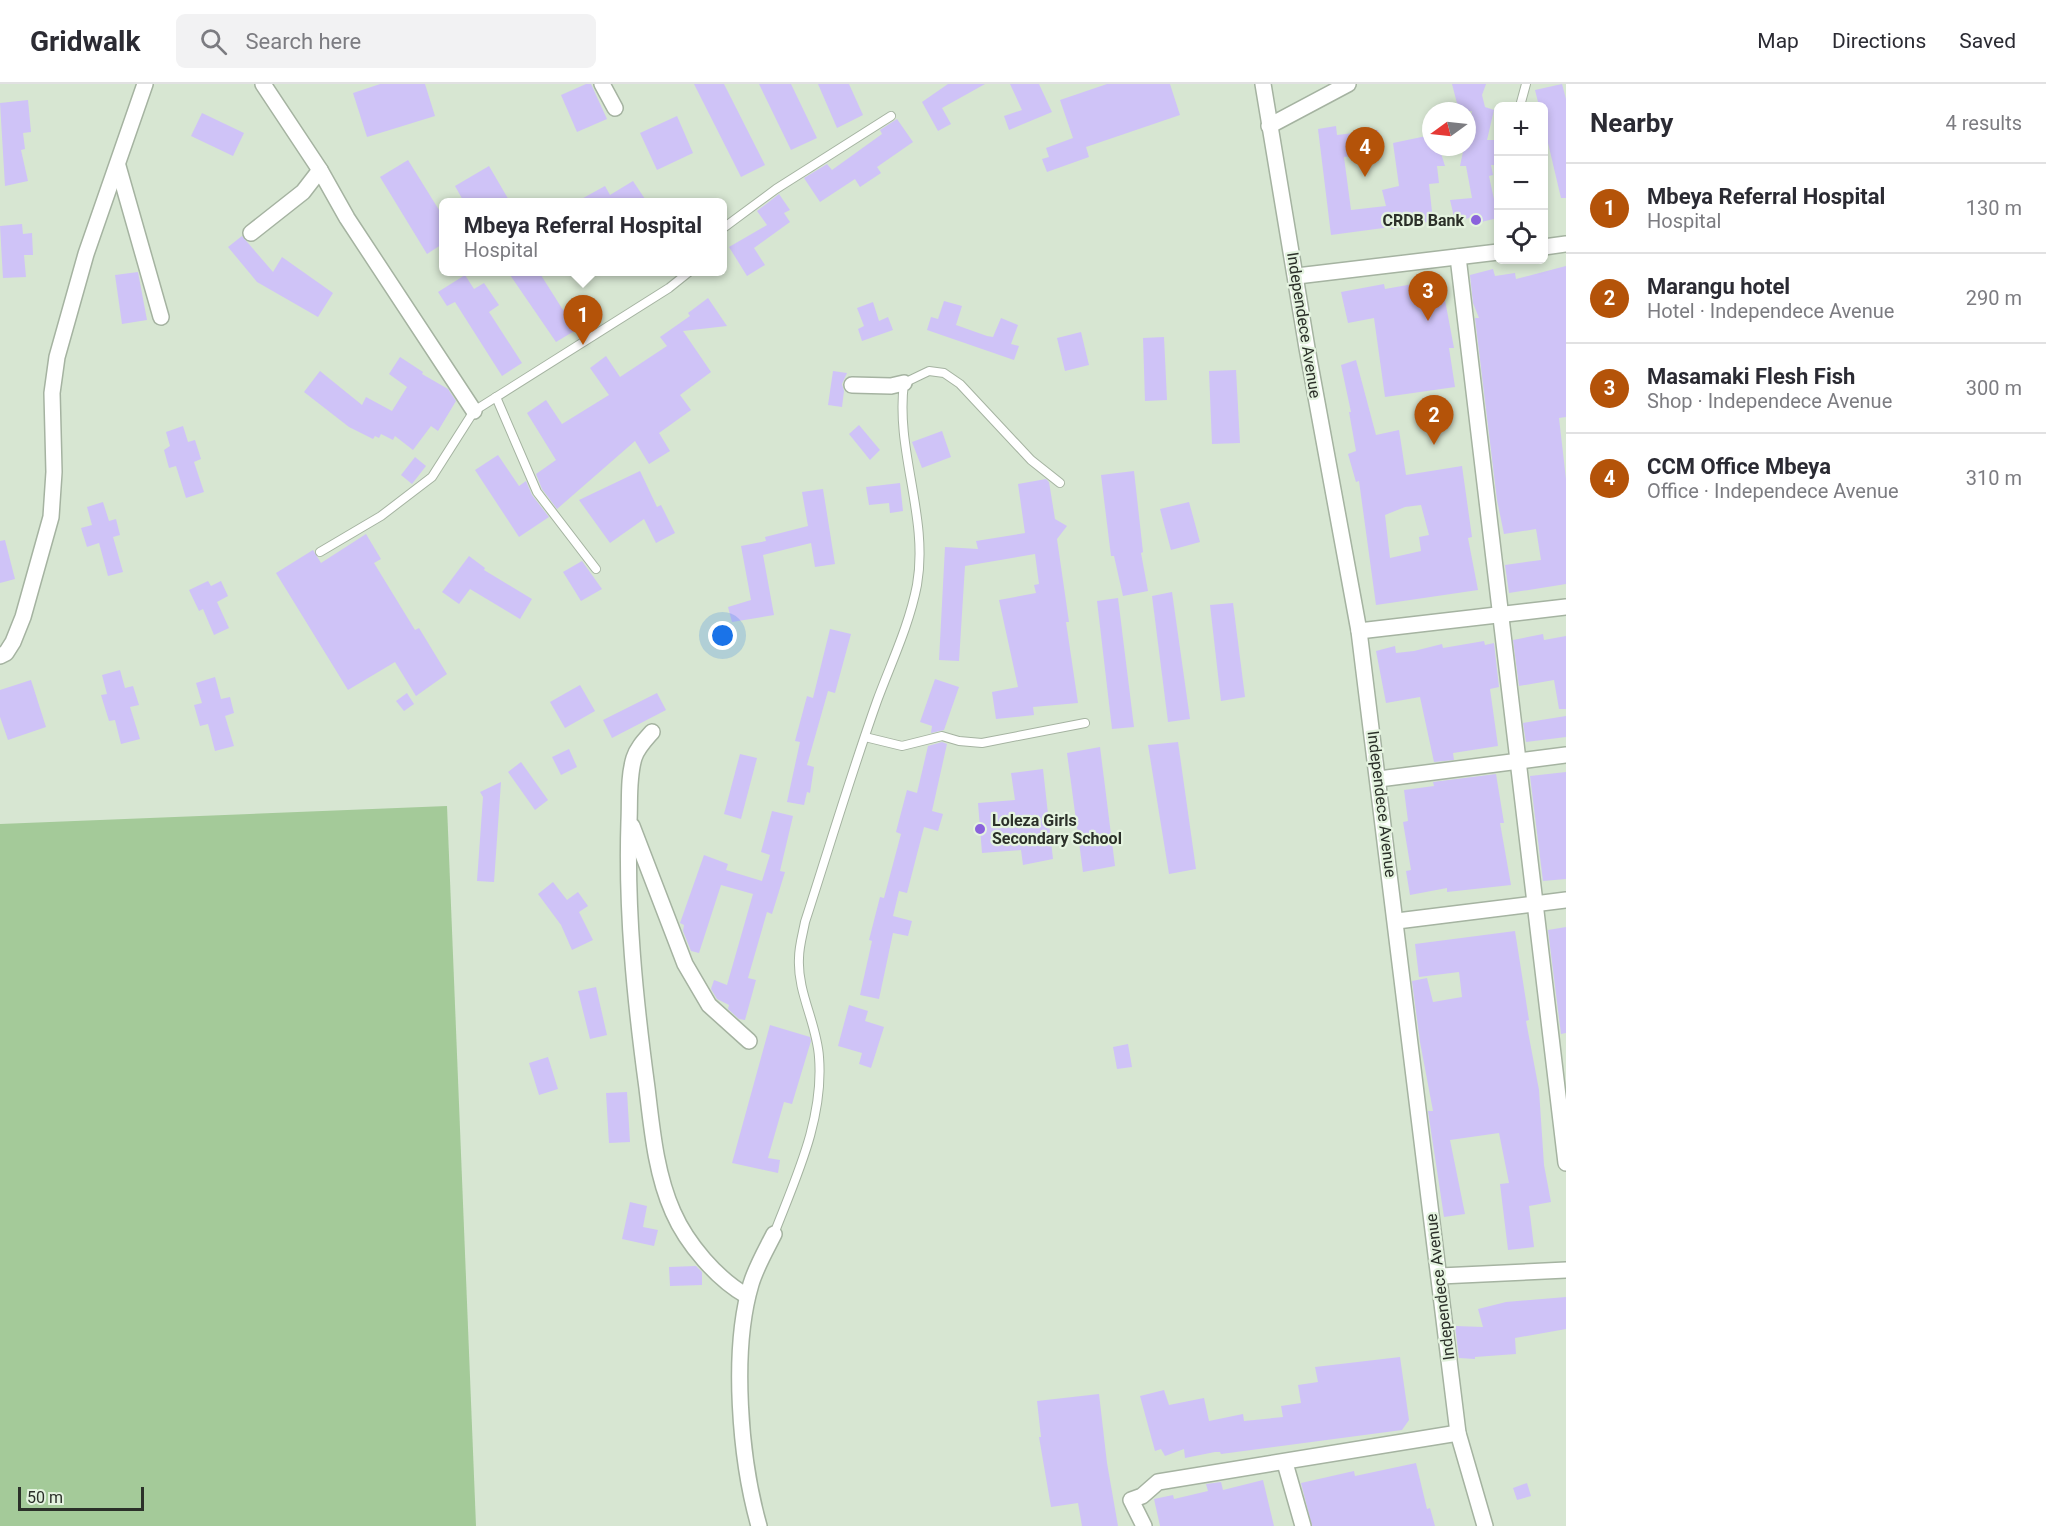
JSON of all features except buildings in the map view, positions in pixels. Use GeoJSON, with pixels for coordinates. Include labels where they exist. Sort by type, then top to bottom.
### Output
{"type":"FeatureCollection","features":[{"type":"Feature","properties":{"kind":"street"},"geometry":{"type":"LineString","coordinates":[[0,656],[6,653],[13,642],[47,536],[53,495],[51,416],[53,376],[86,254],[145,84]]}},
{"type":"Feature","properties":{"kind":"street"},"geometry":{"type":"LineString","coordinates":[[263,84],[320,170],[347,218],[474,411]]}},
{"type":"Feature","properties":{"kind":"street"},"geometry":{"type":"LineString","coordinates":[[602,84],[615,108]]}},
{"type":"Feature","properties":{"kind":"street","name":"Independece Avenue"},"geometry":{"type":"LineString","coordinates":[[1263,84],[1297,276],[1307,348],[1359,631],[1397,921],[1416,1102],[1440,1276],[1458,1433],[1485,1526]]}},
{"type":"Feature","properties":{"kind":"street"},"geometry":{"type":"LineString","coordinates":[[1269,126],[1348,84]]}},
{"type":"Feature","properties":{"kind":"street"},"geometry":{"type":"LineString","coordinates":[[118,166],[161,317]]}},
{"type":"Feature","properties":{"kind":"street"},"geometry":{"type":"LineString","coordinates":[[251,233],[279,208],[303,192],[320,170]]}},
{"type":"Feature","properties":{"kind":"street"},"geometry":{"type":"LineString","coordinates":[[1548,246],[1566,244]]}},
{"type":"Feature","properties":{"kind":"street"},"geometry":{"type":"LineString","coordinates":[[1297,276],[1494,252]]}},
{"type":"Feature","properties":{"kind":"street"},"geometry":{"type":"LineString","coordinates":[[1458,256],[1566,1163]]}},
{"type":"Feature","properties":{"kind":"street"},"geometry":{"type":"LineString","coordinates":[[852,385],[891,386],[904,383]]}},
{"type":"Feature","properties":{"kind":"street"},"geometry":{"type":"LineString","coordinates":[[1359,631],[1566,608]]}},
{"type":"Feature","properties":{"kind":"street"},"geometry":{"type":"LineString","coordinates":[[652,732],[634,758],[629,818],[632,951],[652,1131],[665,1190],[674,1214],[694,1245],[734,1288],[747,1296]]}},
{"type":"Feature","properties":{"kind":"street"},"geometry":{"type":"LineString","coordinates":[[1379,779],[1566,755]]}},
{"type":"Feature","properties":{"kind":"street"},"geometry":{"type":"LineString","coordinates":[[629,818],[685,964],[709,1005],[749,1041]]}},
{"type":"Feature","properties":{"kind":"street"},"geometry":{"type":"LineString","coordinates":[[1397,921],[1566,900]]}},
{"type":"Feature","properties":{"kind":"street"},"geometry":{"type":"LineString","coordinates":[[759,1526],[750,1490],[741,1406],[742,1347],[747,1296],[751,1281],[774,1234]]}},
{"type":"Feature","properties":{"kind":"street"},"geometry":{"type":"LineString","coordinates":[[1440,1276],[1566,1270]]}},
{"type":"Feature","properties":{"kind":"street"},"geometry":{"type":"LineString","coordinates":[[1144,1526],[1131,1500],[1142,1496],[1158,1482],[1458,1433]]}},
{"type":"Feature","properties":{"kind":"street"},"geometry":{"type":"LineString","coordinates":[[1285,1463],[1302,1526]]}},
{"type":"Feature","properties":{"kind":"lane"},"geometry":{"type":"LineString","coordinates":[[1521,102],[1526,84]]}},
{"type":"Feature","properties":{"kind":"lane"},"geometry":{"type":"LineString","coordinates":[[727,226],[776,189],[891,116]]}},
{"type":"Feature","properties":{"kind":"lane"},"geometry":{"type":"LineString","coordinates":[[320,552],[381,516],[432,477],[474,411],[669,288],[684,276]]}},
{"type":"Feature","properties":{"kind":"lane"},"geometry":{"type":"LineString","coordinates":[[774,1234],[802,1159],[819,1094],[817,1034],[807,1010],[798,959],[805,922],[865,737],[899,647],[917,585],[920,545],[903,434],[904,383],[930,371],[944,373],[960,384],[1031,460],[1060,483]]}},
{"type":"Feature","properties":{"kind":"lane"},"geometry":{"type":"LineString","coordinates":[[496,397],[537,492],[596,569]]}},
{"type":"Feature","properties":{"kind":"lane"},"geometry":{"type":"LineString","coordinates":[[865,737],[902,746],[942,736],[959,741],[982,743],[1085,723]]}},
{"type":"Feature","properties":{"kind":"green space"},"geometry":{"type":"Polygon","coordinates":[[[447,806],[476,1526],[0,1526],[0,824],[447,806]]]}},
{"type":"Feature","properties":{"kind":"place","name":"CCM Office Mbeya"},"geometry":{"type":"Point","coordinates":[1365,177]}},
{"type":"Feature","properties":{"kind":"place","name":"CRDB Bank"},"geometry":{"type":"Point","coordinates":[1476,220]}},
{"type":"Feature","properties":{"kind":"place","name":"Masamaki Flesh Fish"},"geometry":{"type":"Point","coordinates":[1428,321]}},
{"type":"Feature","properties":{"kind":"place","name":"Mbeya Referral Hospital"},"geometry":{"type":"Point","coordinates":[583,345]}},
{"type":"Feature","properties":{"kind":"place","name":"Marangu hotel"},"geometry":{"type":"Point","coordinates":[1434,445]}},
{"type":"Feature","properties":{"kind":"place","name":"Loleza Girls Secondary School"},"geometry":{"type":"Point","coordinates":[980,829]}}]}
